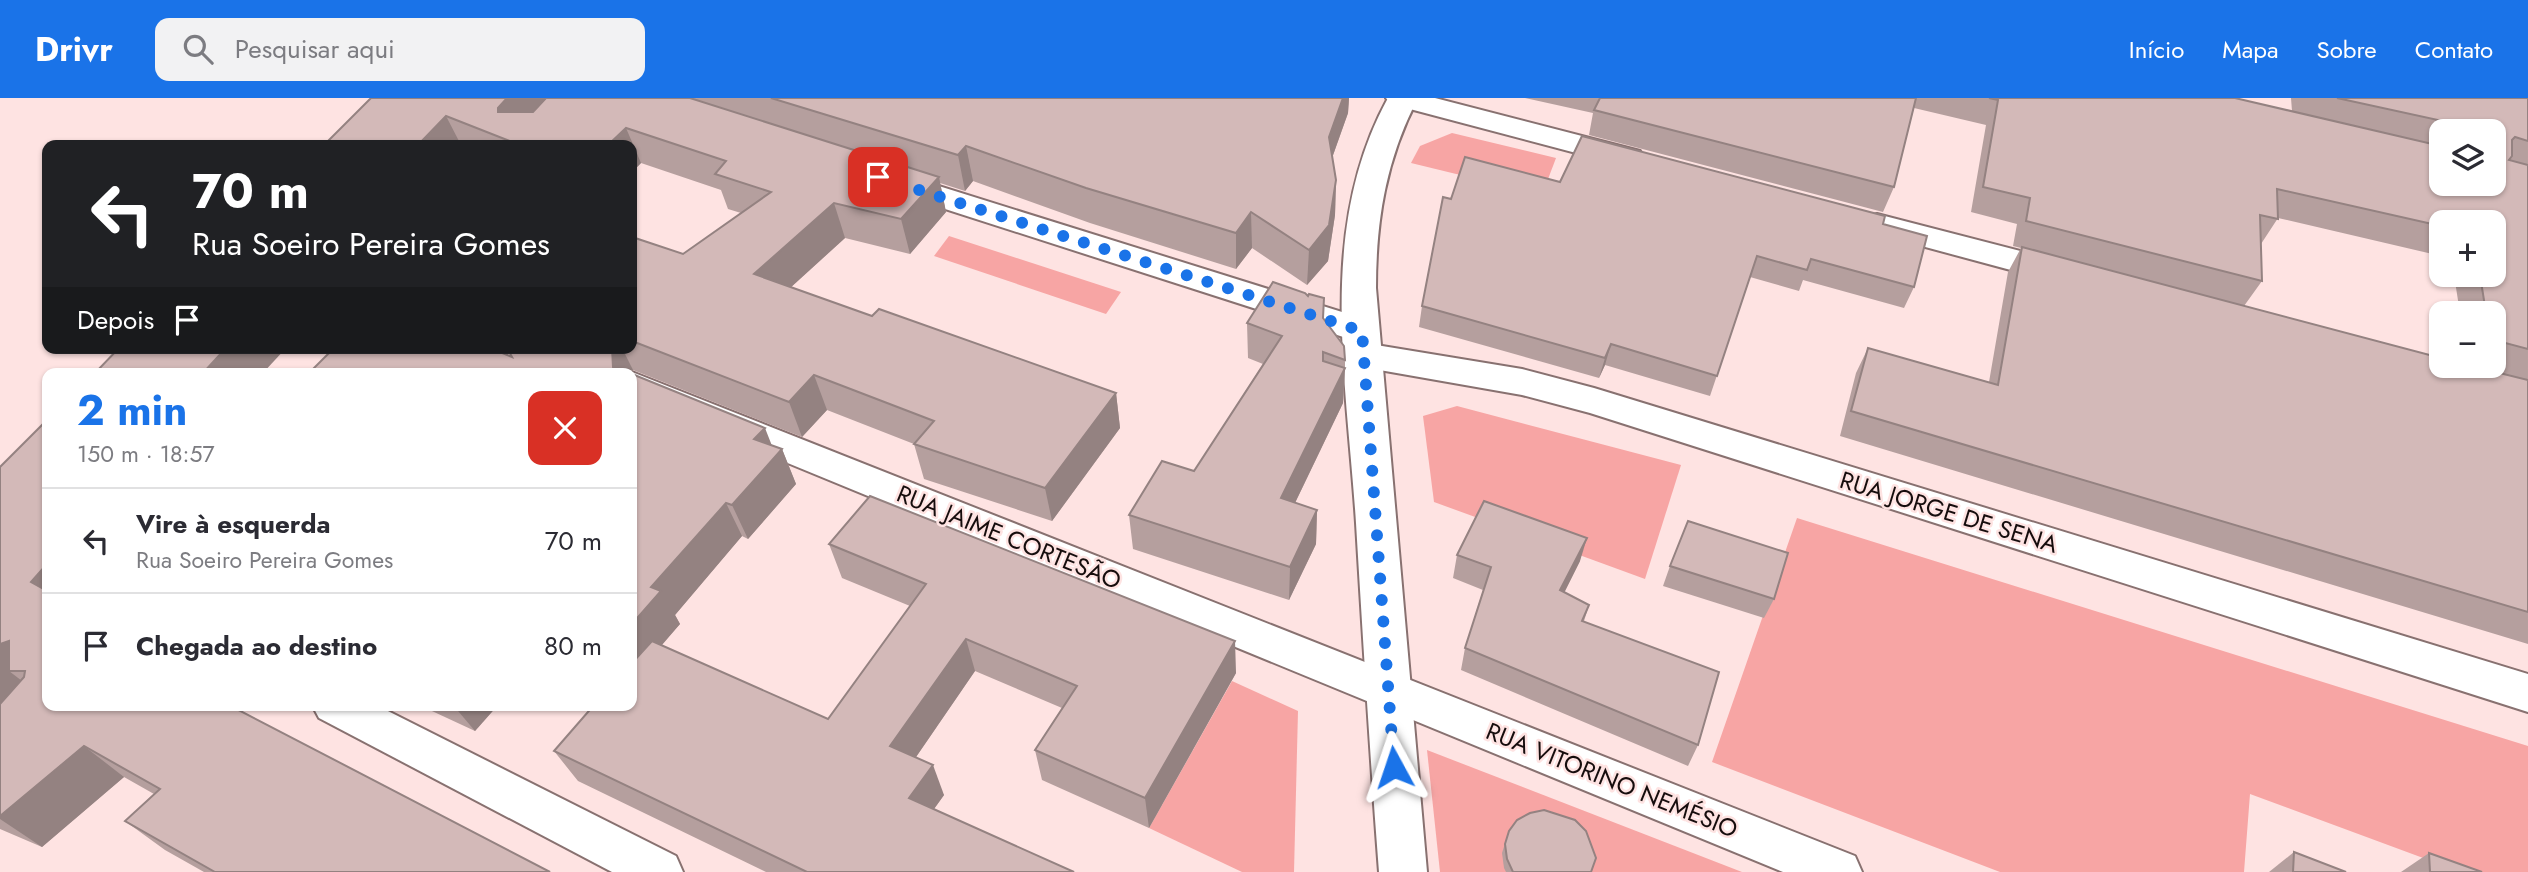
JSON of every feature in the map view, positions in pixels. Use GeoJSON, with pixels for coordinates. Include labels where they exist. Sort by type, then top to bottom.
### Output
{"type":"FeatureCollection","features":[{"type":"Feature","properties":{"kind":"street"},"geometry":{"type":"LineString","coordinates":[[1404,872],[1386,688],[1363,344],[1362,227],[1377,157],[1402,98],[1655,165]]}},
{"type":"Feature","properties":{"kind":"street","name":"RUA JORGE DE SENA"},"geometry":{"type":"LineString","coordinates":[[870,174],[1363,344],[1594,401],[2528,693]]}},
{"type":"Feature","properties":{"kind":"street"},"geometry":{"type":"LineString","coordinates":[[1843,215],[2098,282]]}},
{"type":"Feature","properties":{"kind":"street","name":"RUA JAIME CORTESÃO"},"geometry":{"type":"LineString","coordinates":[[637,387],[1386,688]]}},
{"type":"Feature","properties":{"kind":"street","name":"RUA VITORINO NEMÉSIO"},"geometry":{"type":"LineString","coordinates":[[1386,688],[1838,872]]}},
{"type":"Feature","properties":{"kind":"street"},"geometry":{"type":"LineString","coordinates":[[346,711],[659,872]]}},
{"type":"Feature","properties":{"kind":"shaded area"},"geometry":{"type":"Polygon","coordinates":[[[1452,133],[1556,158],[1542,195],[1411,163],[1420,146],[1452,133]]]}},
{"type":"Feature","properties":{"kind":"shaded area"},"geometry":{"type":"Polygon","coordinates":[[[949,236],[1121,292],[1106,314],[934,256],[949,236]]]}},
{"type":"Feature","properties":{"kind":"shaded area"},"geometry":{"type":"Polygon","coordinates":[[[1457,406],[1681,465],[1645,579],[1434,502],[1423,416],[1457,406]]]}},
{"type":"Feature","properties":{"kind":"shaded area"},"geometry":{"type":"Polygon","coordinates":[[[1797,518],[2528,746],[2528,872],[2461,872],[2250,794],[2244,872],[2000,872],[1712,762],[1797,518]]]}},
{"type":"Feature","properties":{"kind":"shaded area"},"geometry":{"type":"Polygon","coordinates":[[[1232,681],[1298,711],[1294,872],[1242,872],[1149,828],[1232,681]]]}},
{"type":"Feature","properties":{"kind":"shaded area"},"geometry":{"type":"Polygon","coordinates":[[[1427,750],[1742,872],[1440,872],[1427,750]]]}},
{"type":"Feature","properties":{"kind":"building"},"geometry":{"type":"Polygon","coordinates":[[[371,98],[507,98],[498,108],[498,112],[533,112],[546,98],[690,98],[939,177],[901,219],[834,203],[754,274],[872,316],[879,309],[1116,393],[1045,488],[914,444],[934,421],[814,375],[789,402],[637,343],[637,239],[683,254],[771,192],[715,174],[726,161],[626,128],[613,140],[507,140],[446,116],[423,140],[329,140],[371,98]]]}},
{"type":"Feature","properties":{"kind":"building"},"geometry":{"type":"Polygon","coordinates":[[[771,98],[1343,98],[1329,137],[1336,180],[1329,225],[1309,250],[1251,212],[1236,233],[1086,188],[966,146],[958,155],[771,98]]]}},
{"type":"Feature","properties":{"kind":"building"},"geometry":{"type":"Polygon","coordinates":[[[1600,98],[1916,98],[1894,187],[1594,110],[1600,98]]]}},
{"type":"Feature","properties":{"kind":"building"},"geometry":{"type":"Polygon","coordinates":[[[1989,98],[2235,98],[2429,143],[2429,196],[2506,196],[2506,119],[2433,119],[2337,98],[2528,98],[2528,141],[2515,137],[2512,140],[2512,156],[2509,160],[2528,165],[2528,349],[2506,343],[2506,301],[2484,301],[2482,287],[2506,287],[2506,210],[2429,210],[2429,223],[2277,189],[2278,219],[2260,215],[2262,281],[2026,221],[2030,198],[1983,187],[1998,100],[1989,98]]]}},
{"type":"Feature","properties":{"kind":"building"},"geometry":{"type":"Polygon","coordinates":[[[1582,136],[1885,216],[1883,224],[1927,236],[1914,287],[1811,259],[1807,270],[1757,256],[1717,376],[1611,344],[1605,358],[1422,306],[1443,197],[1451,199],[1465,157],[1560,182],[1582,136]]]}},
{"type":"Feature","properties":{"kind":"building"},"geometry":{"type":"Polygon","coordinates":[[[2022,247],[2429,355],[2429,378],[2506,378],[2506,375],[2528,380],[2528,612],[1851,411],[1868,348],[1998,385],[2022,247]]]}},
{"type":"Feature","properties":{"kind":"building"},"geometry":{"type":"Polygon","coordinates":[[[1273,282],[1308,296],[1309,294],[1324,298],[1323,318],[1344,346],[1345,360],[1323,352],[1323,361],[1345,368],[1281,498],[1317,510],[1290,567],[1129,515],[1162,461],[1194,471],[1282,336],[1247,323],[1273,282]]]}},
{"type":"Feature","properties":{"kind":"building"},"geometry":{"type":"Polygon","coordinates":[[[113,354],[220,354],[208,368],[100,368],[113,354]]]}},
{"type":"Feature","properties":{"kind":"building"},"geometry":{"type":"Polygon","coordinates":[[[328,354],[505,354],[512,357],[510,354],[612,354],[613,367],[616,368],[314,368],[328,354]]]}},
{"type":"Feature","properties":{"kind":"building"},"geometry":{"type":"Polygon","coordinates":[[[637,376],[765,428],[754,439],[782,449],[732,505],[726,503],[651,587],[661,591],[637,618],[637,376]]]}},
{"type":"Feature","properties":{"kind":"building"},"geometry":{"type":"Polygon","coordinates":[[[42,425],[42,570],[31,582],[42,588],[42,711],[241,711],[550,872],[215,872],[125,821],[160,789],[84,746],[0,816],[0,704],[24,677],[25,671],[9,671],[9,641],[0,644],[0,467],[42,425]]]}},
{"type":"Feature","properties":{"kind":"building"},"geometry":{"type":"Polygon","coordinates":[[[870,496],[1235,641],[1145,798],[1035,750],[1077,686],[966,639],[890,746],[933,765],[909,798],[1074,872],[807,872],[554,751],[589,711],[637,711],[637,658],[652,641],[828,719],[926,584],[829,544],[870,496]]]}},
{"type":"Feature","properties":{"kind":"building"},"geometry":{"type":"Polygon","coordinates":[[[1484,501],[1587,538],[1560,590],[1589,605],[1582,621],[1719,672],[1698,745],[1465,648],[1491,567],[1457,555],[1484,501]]]}},
{"type":"Feature","properties":{"kind":"building"},"geometry":{"type":"Polygon","coordinates":[[[1688,521],[1788,553],[1774,599],[1670,566],[1688,521]]]}},
{"type":"Feature","properties":{"kind":"building"},"geometry":{"type":"Polygon","coordinates":[[[1544,810],[1575,820],[1586,831],[1596,858],[1591,872],[1513,872],[1507,859],[1505,844],[1509,831],[1517,820],[1544,810]]]}},
{"type":"Feature","properties":{"kind":"building"},"geometry":{"type":"Polygon","coordinates":[[[2294,852],[2346,872],[2293,872],[2294,852]]]}},
{"type":"Feature","properties":{"kind":"building"},"geometry":{"type":"Polygon","coordinates":[[[2429,853],[2482,872],[2430,872],[2429,853]]]}},
{"type":"Feature","properties":{"kind":"route"},"geometry":{"type":"LineString","coordinates":[[878,177],[1362,331],[1386,688],[1394,767]]}}]}
